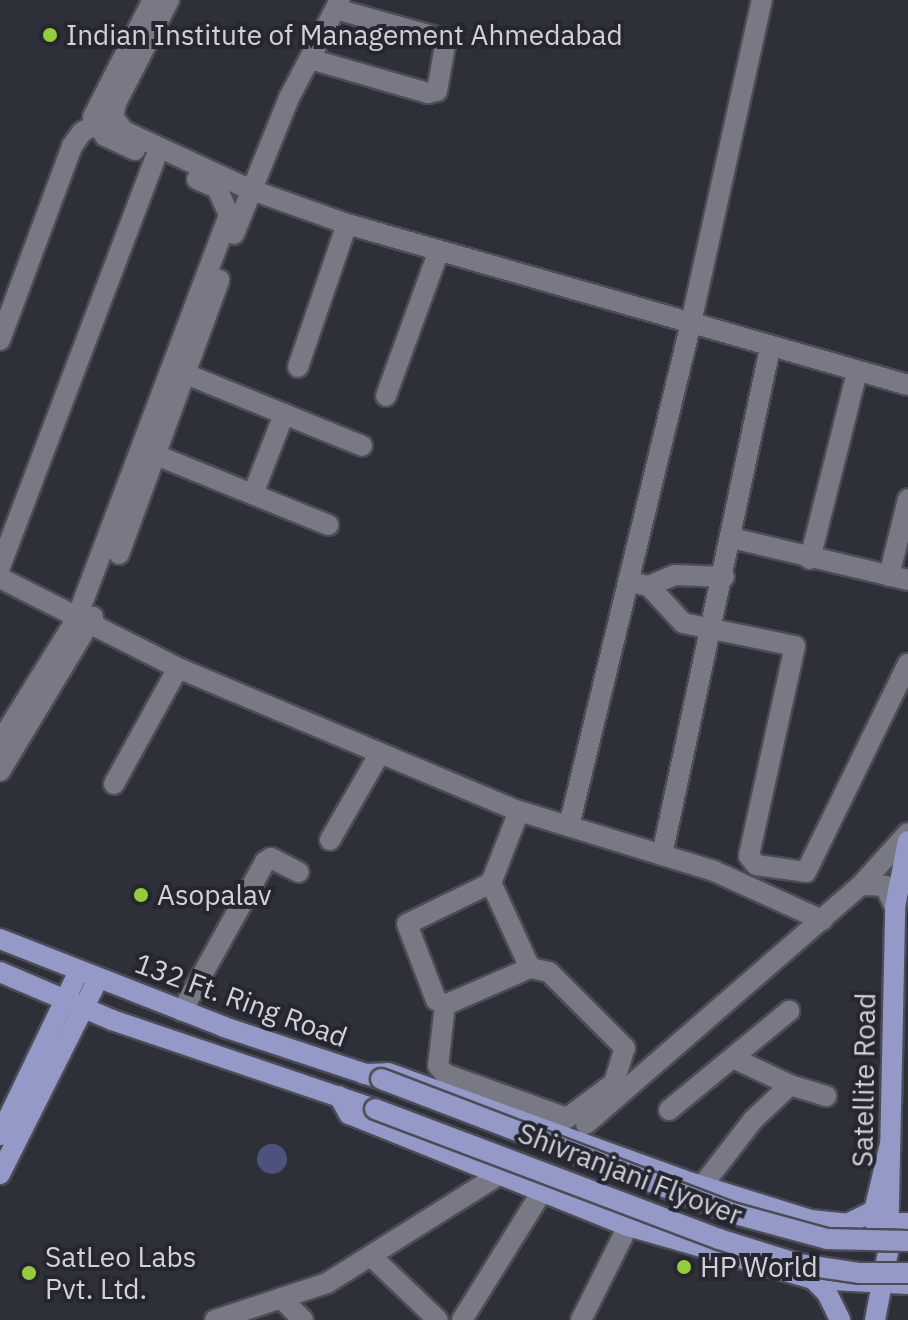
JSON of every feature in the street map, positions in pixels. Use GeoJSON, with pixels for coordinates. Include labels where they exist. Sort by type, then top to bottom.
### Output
{"type":"FeatureCollection","features":[{"type":"Feature","properties":{"kind":"main road","name":"Satellite Road"},"geometry":{"type":"LineString","coordinates":[[875,1320],[898,1222],[890,1144],[895,907],[908,841]]}},
{"type":"Feature","properties":{"kind":"main road"},"geometry":{"type":"LineString","coordinates":[[0,939],[79,971],[76,1006],[0,1174]]}},
{"type":"Feature","properties":{"kind":"main road","name":"132 Ft. Ring Road"},"geometry":{"type":"LineString","coordinates":[[79,971],[182,1011],[373,1076]]}},
{"type":"Feature","properties":{"kind":"main road","name":"132 Ft. Ring Road"},"geometry":{"type":"LineString","coordinates":[[0,972],[76,1006],[339,1096]]}},
{"type":"Feature","properties":{"kind":"main road"},"geometry":{"type":"LineString","coordinates":[[0,1135],[76,1006],[98,979]]}},
{"type":"Feature","properties":{"kind":"main road"},"geometry":{"type":"LineString","coordinates":[[373,1076],[388,1073],[702,1186],[811,1220],[847,1224],[898,1222]]}},
{"type":"Feature","properties":{"kind":"main road","name":"Shivranjani Flyover"},"geometry":{"type":"LineString","coordinates":[[373,1076],[732,1213],[827,1239],[908,1241]]}},
{"type":"Feature","properties":{"kind":"main road"},"geometry":{"type":"LineString","coordinates":[[339,1096],[349,1114],[628,1226],[813,1279],[908,1284]]}},
{"type":"Feature","properties":{"kind":"main road","name":"Shivranjani Flyover"},"geometry":{"type":"LineString","coordinates":[[339,1096],[719,1239],[799,1264],[860,1273],[908,1273]]}},
{"type":"Feature","properties":{"kind":"main road"},"geometry":{"type":"LineString","coordinates":[[847,1224],[874,1211],[890,1144]]}},
{"type":"Feature","properties":{"kind":"main road"},"geometry":{"type":"LineString","coordinates":[[813,1279],[827,1293],[840,1320]]}},
{"type":"Feature","properties":{"kind":"street"},"geometry":{"type":"LineString","coordinates":[[153,0],[95,110],[104,120],[124,131],[249,189],[347,224],[690,327],[908,385]]}},
{"type":"Feature","properties":{"kind":"street"},"geometry":{"type":"LineString","coordinates":[[0,340],[72,146],[104,120],[169,0]]}},
{"type":"Feature","properties":{"kind":"street"},"geometry":{"type":"LineString","coordinates":[[569,826],[639,584],[690,327],[762,0]]}},
{"type":"Feature","properties":{"kind":"street"},"geometry":{"type":"LineString","coordinates":[[0,771],[85,617],[156,455],[249,189],[310,59],[338,4],[446,40],[437,91],[428,93],[310,59]]}},
{"type":"Feature","properties":{"kind":"street"},"geometry":{"type":"LineString","coordinates":[[0,742],[85,617],[229,215],[227,201],[217,188],[105,136],[104,120]]}},
{"type":"Feature","properties":{"kind":"street"},"geometry":{"type":"LineString","coordinates":[[0,567],[155,159]]}},
{"type":"Feature","properties":{"kind":"street"},"geometry":{"type":"LineString","coordinates":[[227,201],[249,189]]}},
{"type":"Feature","properties":{"kind":"street"},"geometry":{"type":"LineString","coordinates":[[298,367],[347,224]]}},
{"type":"Feature","properties":{"kind":"street"},"geometry":{"type":"LineString","coordinates":[[386,396],[438,253]]}},
{"type":"Feature","properties":{"kind":"street"},"geometry":{"type":"LineString","coordinates":[[662,855],[724,577],[770,348]]}},
{"type":"Feature","properties":{"kind":"street"},"geometry":{"type":"LineString","coordinates":[[810,559],[857,372]]}},
{"type":"Feature","properties":{"kind":"street"},"geometry":{"type":"LineString","coordinates":[[186,374],[362,446]]}},
{"type":"Feature","properties":{"kind":"street"},"geometry":{"type":"LineString","coordinates":[[253,494],[284,414]]}},
{"type":"Feature","properties":{"kind":"street"},"geometry":{"type":"LineString","coordinates":[[156,455],[328,525]]}},
{"type":"Feature","properties":{"kind":"street"},"geometry":{"type":"LineString","coordinates":[[732,538],[898,578],[908,499]]}},
{"type":"Feature","properties":{"kind":"street"},"geometry":{"type":"LineString","coordinates":[[639,584],[675,575],[724,577]]}},
{"type":"Feature","properties":{"kind":"street"},"geometry":{"type":"LineString","coordinates":[[0,578],[85,617],[178,668],[519,811],[714,871],[822,920]]}},
{"type":"Feature","properties":{"kind":"street"},"geometry":{"type":"LineString","coordinates":[[639,584],[683,623],[712,632],[789,643],[798,653],[749,856],[756,865],[806,872],[908,664]]}},
{"type":"Feature","properties":{"kind":"street"},"geometry":{"type":"LineString","coordinates":[[114,784],[178,668]]}},
{"type":"Feature","properties":{"kind":"street"},"geometry":{"type":"LineString","coordinates":[[330,840],[380,753]]}},
{"type":"Feature","properties":{"kind":"street"},"geometry":{"type":"LineString","coordinates":[[445,1005],[436,1000],[407,924],[491,883],[519,811]]}},
{"type":"Feature","properties":{"kind":"street"},"geometry":{"type":"LineString","coordinates":[[570,1137],[861,885],[908,833]]}},
{"type":"Feature","properties":{"kind":"street"},"geometry":{"type":"LineString","coordinates":[[182,1011],[265,862],[271,858],[299,872]]}},
{"type":"Feature","properties":{"kind":"street"},"geometry":{"type":"LineString","coordinates":[[491,883],[530,968]]}},
{"type":"Feature","properties":{"kind":"street"},"geometry":{"type":"LineString","coordinates":[[861,885],[885,886],[895,907]]}},
{"type":"Feature","properties":{"kind":"street"},"geometry":{"type":"LineString","coordinates":[[530,968],[549,972],[625,1048],[612,1087],[575,1117],[530,1107],[441,1071],[445,1005],[530,968]]}},
{"type":"Feature","properties":{"kind":"street"},"geometry":{"type":"LineString","coordinates":[[669,1110],[735,1059],[789,1011]]}},
{"type":"Feature","properties":{"kind":"street"},"geometry":{"type":"LineString","coordinates":[[735,1059],[790,1085],[826,1096]]}},
{"type":"Feature","properties":{"kind":"street"},"geometry":{"type":"LineString","coordinates":[[702,1186],[753,1120],[790,1085]]}},
{"type":"Feature","properties":{"kind":"street"},"geometry":{"type":"LineString","coordinates":[[215,1320],[327,1283],[502,1173]]}},
{"type":"Feature","properties":{"kind":"street"},"geometry":{"type":"LineString","coordinates":[[462,1320],[543,1190]]}},
{"type":"Feature","properties":{"kind":"street"},"geometry":{"type":"LineString","coordinates":[[581,1320],[628,1226]]}},
{"type":"Feature","properties":{"kind":"street"},"geometry":{"type":"LineString","coordinates":[[372,1257],[438,1320]]}},
{"type":"Feature","properties":{"kind":"street"},"geometry":{"type":"LineString","coordinates":[[281,1298],[303,1320]]}},
{"type":"Feature","properties":{"kind":"shaded area"},"geometry":{"type":"Polygon","coordinates":[[[272,1144],[283,1148],[287,1159],[283,1170],[272,1174],[261,1170],[257,1159],[261,1148],[272,1144]]]}},
{"type":"Feature","properties":{"kind":"place","name":"Indian Institute of Management Ahmedabad"},"geometry":{"type":"Point","coordinates":[50,35]}},
{"type":"Feature","properties":{"kind":"place","name":"Asopalav"},"geometry":{"type":"Point","coordinates":[141,895]}},
{"type":"Feature","properties":{"kind":"place","name":"HP World"},"geometry":{"type":"Point","coordinates":[684,1267]}},
{"type":"Feature","properties":{"kind":"place","name":"SatLeo Labs Pvt. Ltd."},"geometry":{"type":"Point","coordinates":[29,1273]}}]}
